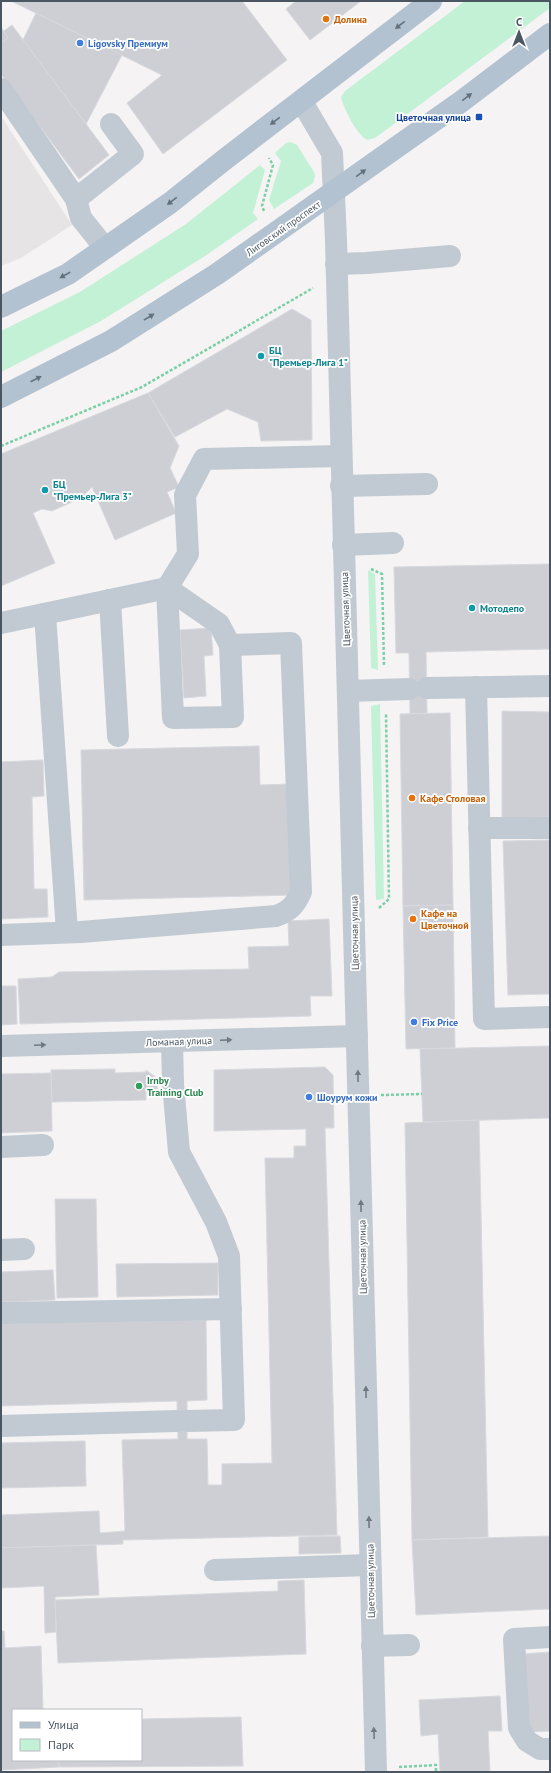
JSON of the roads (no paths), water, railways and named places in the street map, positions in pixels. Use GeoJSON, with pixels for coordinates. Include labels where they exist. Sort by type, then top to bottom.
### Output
{"type":"FeatureCollection","features":[{"type":"Feature","properties":{"kind":"main road"},"geometry":{"type":"LineString","coordinates":[[1,307],[68,274],[170,204],[224,160],[302,102],[431,1]]}},
{"type":"Feature","properties":{"kind":"main road","name":"Лиговский проспект"},"geometry":{"type":"LineString","coordinates":[[1,397],[111,341],[217,274],[334,193],[462,101],[550,34]]}},
{"type":"Feature","properties":{"kind":"street"},"geometry":{"type":"LineString","coordinates":[[1,89],[76,199],[81,218],[105,248]]}},
{"type":"Feature","properties":{"kind":"street","name":"Цветочная улица"},"geometry":{"type":"LineString","coordinates":[[302,102],[332,153],[334,193],[372,1646],[385,1770]]}},
{"type":"Feature","properties":{"kind":"street"},"geometry":{"type":"LineString","coordinates":[[76,199],[133,154],[111,124]]}},
{"type":"Feature","properties":{"kind":"street"},"geometry":{"type":"LineString","coordinates":[[336,264],[450,256]]}},
{"type":"Feature","properties":{"kind":"street"},"geometry":{"type":"LineString","coordinates":[[1,623],[167,588],[219,624],[230,645],[233,717],[173,718],[167,588],[188,554],[185,496],[204,459],[340,456]]}},
{"type":"Feature","properties":{"kind":"street"},"geometry":{"type":"LineString","coordinates":[[341,486],[427,484]]}},
{"type":"Feature","properties":{"kind":"street"},"geometry":{"type":"LineString","coordinates":[[343,545],[393,543]]}},
{"type":"Feature","properties":{"kind":"street"},"geometry":{"type":"LineString","coordinates":[[110,600],[118,736]]}},
{"type":"Feature","properties":{"kind":"street"},"geometry":{"type":"LineString","coordinates":[[45,614],[67,932]]}},
{"type":"Feature","properties":{"kind":"street"},"geometry":{"type":"LineString","coordinates":[[1,935],[67,932],[276,916],[288,912],[296,904],[301,892],[290,643],[230,645]]}},
{"type":"Feature","properties":{"kind":"street"},"geometry":{"type":"LineString","coordinates":[[348,691],[418,688],[550,686]]}},
{"type":"Feature","properties":{"kind":"street"},"geometry":{"type":"LineString","coordinates":[[476,687],[484,1019],[550,1017]]}},
{"type":"Feature","properties":{"kind":"street"},"geometry":{"type":"LineString","coordinates":[[479,828],[550,828]]}},
{"type":"Feature","properties":{"kind":"street","name":"Ломаная улица"},"geometry":{"type":"LineString","coordinates":[[1,1046],[357,1036]]}},
{"type":"Feature","properties":{"kind":"street"},"geometry":{"type":"LineString","coordinates":[[1,1426],[234,1420],[229,1256],[216,1222],[179,1152],[173,1084],[172,1042]]}},
{"type":"Feature","properties":{"kind":"street"},"geometry":{"type":"LineString","coordinates":[[1,1147],[43,1145]]}},
{"type":"Feature","properties":{"kind":"street"},"geometry":{"type":"LineString","coordinates":[[1,1250],[24,1249]]}},
{"type":"Feature","properties":{"kind":"street"},"geometry":{"type":"LineString","coordinates":[[1,1313],[231,1309]]}},
{"type":"Feature","properties":{"kind":"street"},"geometry":{"type":"LineString","coordinates":[[215,1570],[370,1565]]}},
{"type":"Feature","properties":{"kind":"street"},"geometry":{"type":"LineString","coordinates":[[550,1637],[514,1639],[519,1728],[527,1741],[540,1749],[550,1749]]}},
{"type":"Feature","properties":{"kind":"street"},"geometry":{"type":"LineString","coordinates":[[372,1646],[409,1644]]}},
{"type":"Feature","properties":{"kind":"place","name":"Долина"},"geometry":{"type":"Point","coordinates":[326,19]}},
{"type":"Feature","properties":{"kind":"place","name":"Ligovsky Премиум"},"geometry":{"type":"Point","coordinates":[80,43]}},
{"type":"Feature","properties":{"kind":"place","name":"Цветочная улица"},"geometry":{"type":"Point","coordinates":[479,117]}},
{"type":"Feature","properties":{"kind":"place","name":"БЦ \"Премьер-Лига 1\""},"geometry":{"type":"Point","coordinates":[261,356]}},
{"type":"Feature","properties":{"kind":"place","name":"БЦ \"Премьер-Лига 3\""},"geometry":{"type":"Point","coordinates":[45,490]}},
{"type":"Feature","properties":{"kind":"place","name":"Мотодепо"},"geometry":{"type":"Point","coordinates":[472,608]}},
{"type":"Feature","properties":{"kind":"place","name":"Кафе Столовая"},"geometry":{"type":"Point","coordinates":[412,798]}},
{"type":"Feature","properties":{"kind":"place","name":"Кафе на Цветочной"},"geometry":{"type":"Point","coordinates":[413,919]}},
{"type":"Feature","properties":{"kind":"place","name":"Fix Price"},"geometry":{"type":"Point","coordinates":[414,1022]}},
{"type":"Feature","properties":{"kind":"place","name":"Irnby Training Club"},"geometry":{"type":"Point","coordinates":[139,1086]}},
{"type":"Feature","properties":{"kind":"place","name":"Шоурум кожи"},"geometry":{"type":"Point","coordinates":[309,1097]}}]}
